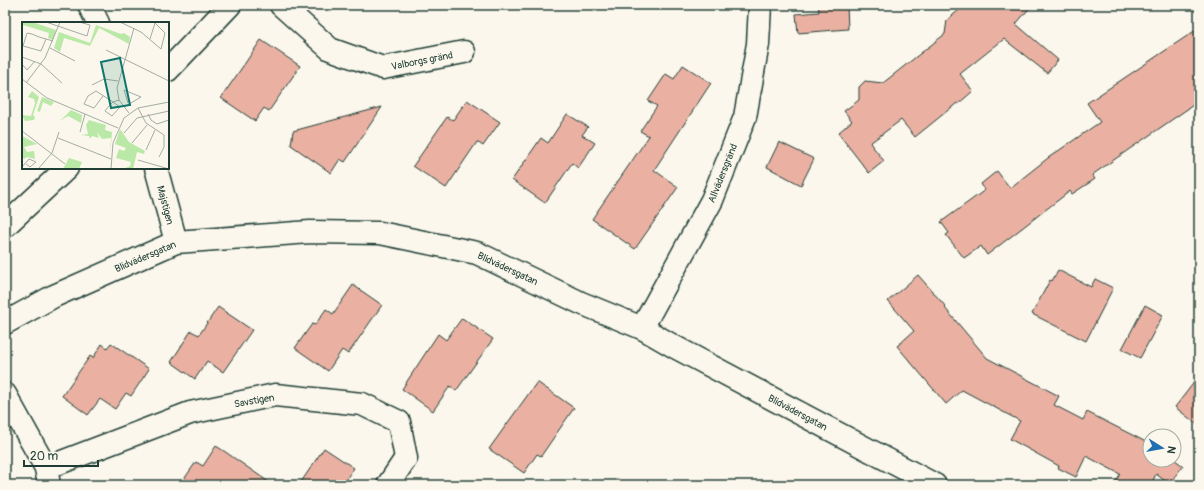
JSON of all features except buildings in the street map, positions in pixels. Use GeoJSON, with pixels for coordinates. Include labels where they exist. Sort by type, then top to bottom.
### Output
{"type":"FeatureCollection","features":[{"type":"Feature","properties":{"kind":"street"},"geometry":{"type":"LineString","coordinates":[[89,5],[98,22]]}},
{"type":"Feature","properties":{"kind":"street"},"geometry":{"type":"LineString","coordinates":[[169,69],[230,5]]}},
{"type":"Feature","properties":{"kind":"street","name":"Valborgs gränd"},"geometry":{"type":"LineString","coordinates":[[281,5],[330,49],[383,68],[464,52]]}},
{"type":"Feature","properties":{"kind":"street","name":"Allvädersgränd"},"geometry":{"type":"LineString","coordinates":[[642,328],[712,200],[745,118],[758,44],[760,5]]}},
{"type":"Feature","properties":{"kind":"street"},"geometry":{"type":"LineString","coordinates":[[5,226],[66,169]]}},
{"type":"Feature","properties":{"kind":"street","name":"Majstigen"},"geometry":{"type":"LineString","coordinates":[[156,169],[176,242]]}},
{"type":"Feature","properties":{"kind":"street","name":"Blidvädersgatan"},"geometry":{"type":"LineString","coordinates":[[5,323],[54,296],[176,242],[310,232],[380,233],[477,253],[581,303],[642,328],[935,485]]}},
{"type":"Feature","properties":{"kind":"street","name":"Savstigen"},"geometry":{"type":"LineString","coordinates":[[5,394],[48,476],[190,413],[275,395],[362,404],[399,422],[406,458],[388,485]]}}]}
